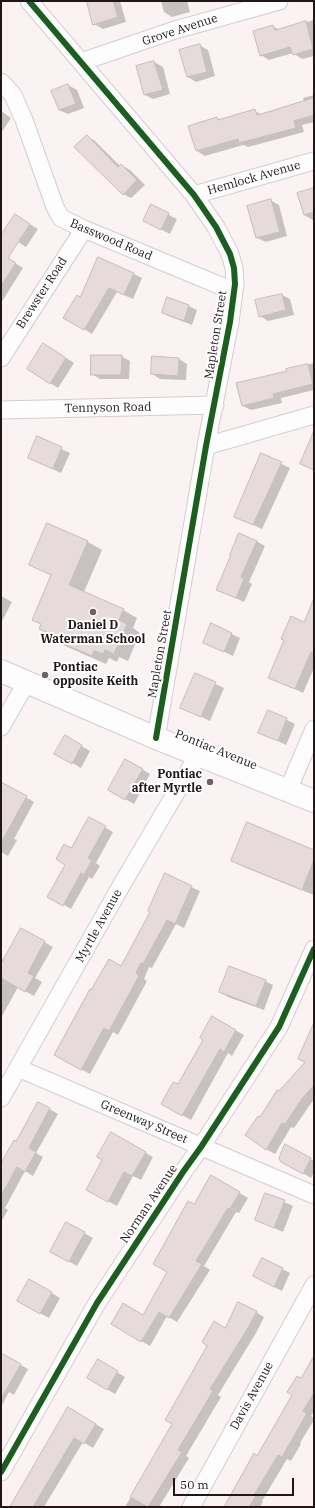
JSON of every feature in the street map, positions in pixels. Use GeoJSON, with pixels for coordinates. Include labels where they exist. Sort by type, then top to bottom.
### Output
{"type":"FeatureCollection","features":[{"type":"Feature","properties":{"kind":"main road","name":"Pontiac Avenue"},"geometry":{"type":"LineString","coordinates":[[1,671],[156,738],[314,801]]}},
{"type":"Feature","properties":{"kind":"street","name":"Mapleton Street"},"geometry":{"type":"LineString","coordinates":[[29,1],[194,195],[216,227],[230,254],[234,268],[235,284],[230,322],[206,446],[156,738]]}},
{"type":"Feature","properties":{"kind":"street","name":"Grove Avenue"},"geometry":{"type":"LineString","coordinates":[[81,62],[175,30],[279,1]]}},
{"type":"Feature","properties":{"kind":"street","name":"Basswood Road"},"geometry":{"type":"LineString","coordinates":[[1,82],[13,95],[19,108],[55,207],[61,218],[233,291]]}},
{"type":"Feature","properties":{"kind":"street","name":"Hemlock Avenue"},"geometry":{"type":"LineString","coordinates":[[194,195],[314,161]]}},
{"type":"Feature","properties":{"kind":"street","name":"Brewster Road"},"geometry":{"type":"LineString","coordinates":[[1,358],[84,229]]}},
{"type":"Feature","properties":{"kind":"street","name":"Tennyson Road"},"geometry":{"type":"LineString","coordinates":[[1,410],[215,405]]}},
{"type":"Feature","properties":{"kind":"street"},"geometry":{"type":"LineString","coordinates":[[206,446],[314,415]]}},
{"type":"Feature","properties":{"kind":"street"},"geometry":{"type":"LineString","coordinates":[[1,727],[26,683]]}},
{"type":"Feature","properties":{"kind":"street"},"geometry":{"type":"LineString","coordinates":[[288,790],[314,729]]}},
{"type":"Feature","properties":{"kind":"street","name":"Myrtle Avenue"},"geometry":{"type":"LineString","coordinates":[[1,1098],[121,886],[198,755]]}},
{"type":"Feature","properties":{"kind":"street","name":"Norman Avenue"},"geometry":{"type":"LineString","coordinates":[[1,1472],[97,1303],[279,1027],[314,949]]}},
{"type":"Feature","properties":{"kind":"street","name":"Greenway Street"},"geometry":{"type":"LineString","coordinates":[[18,1068],[314,1195]]}},
{"type":"Feature","properties":{"kind":"street","name":"Davis Avenue"},"geometry":{"type":"LineString","coordinates":[[191,1507],[314,1285]]}},
{"type":"Feature","properties":{"kind":"building"},"geometry":{"type":"Polygon","coordinates":[[[87,1],[113,1],[118,17],[93,25],[87,1]]]}},
{"type":"Feature","properties":{"kind":"building"},"geometry":{"type":"Polygon","coordinates":[[[306,21],[313,49],[293,55],[290,47],[260,56],[253,31],[273,25],[275,30],[306,21]]]}},
{"type":"Feature","properties":{"kind":"building"},"geometry":{"type":"Polygon","coordinates":[[[200,44],[207,72],[187,77],[179,50],[200,44]]]}},
{"type":"Feature","properties":{"kind":"building"},"geometry":{"type":"Polygon","coordinates":[[[154,61],[163,90],[144,95],[136,66],[154,61]]]}},
{"type":"Feature","properties":{"kind":"building"},"geometry":{"type":"Polygon","coordinates":[[[68,84],[76,104],[59,110],[51,91],[68,84]]]}},
{"type":"Feature","properties":{"kind":"building"},"geometry":{"type":"Polygon","coordinates":[[[314,98],[314,115],[294,121],[296,128],[239,143],[238,139],[196,151],[188,126],[217,117],[218,120],[255,109],[257,115],[314,98]]]}},
{"type":"Feature","properties":{"kind":"building"},"geometry":{"type":"Polygon","coordinates":[[[87,135],[118,167],[121,164],[137,180],[123,195],[74,147],[87,135]]]}},
{"type":"Feature","properties":{"kind":"building"},"geometry":{"type":"Polygon","coordinates":[[[314,188],[314,212],[304,215],[297,193],[314,188]]]}},
{"type":"Feature","properties":{"kind":"building"},"geometry":{"type":"Polygon","coordinates":[[[271,199],[280,232],[256,238],[247,206],[271,199]]]}},
{"type":"Feature","properties":{"kind":"building"},"geometry":{"type":"Polygon","coordinates":[[[151,204],[169,213],[161,230],[143,221],[151,204]]]}},
{"type":"Feature","properties":{"kind":"building"},"geometry":{"type":"Polygon","coordinates":[[[15,214],[30,224],[8,258],[16,263],[1,286],[1,235],[15,214]]]}},
{"type":"Feature","properties":{"kind":"building"},"geometry":{"type":"Polygon","coordinates":[[[98,257],[134,273],[124,295],[109,288],[84,330],[63,318],[77,295],[80,297],[98,257]]]}},
{"type":"Feature","properties":{"kind":"building"},"geometry":{"type":"Polygon","coordinates":[[[282,294],[286,310],[259,317],[255,300],[282,294]]]}},
{"type":"Feature","properties":{"kind":"building"},"geometry":{"type":"Polygon","coordinates":[[[167,297],[189,305],[184,321],[162,313],[167,297]]]}},
{"type":"Feature","properties":{"kind":"building"},"geometry":{"type":"Polygon","coordinates":[[[43,343],[66,358],[50,384],[27,369],[43,343]]]}},
{"type":"Feature","properties":{"kind":"building"},"geometry":{"type":"Polygon","coordinates":[[[91,355],[122,355],[121,375],[91,375],[91,355]]]}},
{"type":"Feature","properties":{"kind":"building"},"geometry":{"type":"Polygon","coordinates":[[[152,356],[179,358],[178,376],[151,374],[152,356]]]}},
{"type":"Feature","properties":{"kind":"building"},"geometry":{"type":"Polygon","coordinates":[[[308,364],[313,384],[273,394],[274,398],[242,406],[236,383],[287,371],[286,369],[308,364]]]}},
{"type":"Feature","properties":{"kind":"building"},"geometry":{"type":"Polygon","coordinates":[[[314,431],[314,470],[300,464],[314,431]]]}},
{"type":"Feature","properties":{"kind":"building"},"geometry":{"type":"Polygon","coordinates":[[[37,436],[62,447],[53,469],[28,458],[37,436]]]}},
{"type":"Feature","properties":{"kind":"building"},"geometry":{"type":"Polygon","coordinates":[[[261,453],[282,462],[253,525],[234,517],[261,453]]]}},
{"type":"Feature","properties":{"kind":"building"},"geometry":{"type":"Polygon","coordinates":[[[47,523],[88,541],[69,585],[124,609],[119,620],[127,624],[114,654],[105,650],[103,654],[94,651],[92,656],[47,637],[49,633],[39,629],[41,624],[32,620],[51,575],[29,565],[47,523]]]}},
{"type":"Feature","properties":{"kind":"building"},"geometry":{"type":"Polygon","coordinates":[[[239,533],[257,541],[241,577],[244,579],[236,598],[216,590],[239,533]]]}},
{"type":"Feature","properties":{"kind":"building"},"geometry":{"type":"Polygon","coordinates":[[[314,598],[314,654],[311,652],[295,689],[268,678],[284,640],[281,639],[291,616],[304,622],[314,598]]]}},
{"type":"Feature","properties":{"kind":"building"},"geometry":{"type":"Polygon","coordinates":[[[211,623],[232,633],[224,652],[203,643],[211,623]]]}},
{"type":"Feature","properties":{"kind":"building"},"geometry":{"type":"Polygon","coordinates":[[[195,673],[216,682],[201,717],[180,708],[195,673]]]}},
{"type":"Feature","properties":{"kind":"building"},"geometry":{"type":"Polygon","coordinates":[[[268,710],[287,718],[278,741],[258,733],[268,710]]]}},
{"type":"Feature","properties":{"kind":"building"},"geometry":{"type":"Polygon","coordinates":[[[65,735],[82,745],[72,764],[54,754],[65,735]]]}},
{"type":"Feature","properties":{"kind":"building"},"geometry":{"type":"Polygon","coordinates":[[[125,759],[143,769],[125,800],[108,790],[125,759]]]}},
{"type":"Feature","properties":{"kind":"building"},"geometry":{"type":"Polygon","coordinates":[[[1,782],[27,796],[1,843],[1,782]]]}},
{"type":"Feature","properties":{"kind":"building"},"geometry":{"type":"Polygon","coordinates":[[[89,817],[106,826],[88,858],[92,860],[84,875],[81,873],[63,906],[47,897],[65,865],[56,859],[64,844],[71,848],[89,817]]]}},
{"type":"Feature","properties":{"kind":"building"},"geometry":{"type":"Polygon","coordinates":[[[247,822],[314,850],[314,860],[302,890],[231,861],[247,822]]]}},
{"type":"Feature","properties":{"kind":"building"},"geometry":{"type":"Polygon","coordinates":[[[165,873],[192,886],[175,924],[167,920],[143,964],[141,963],[136,973],[139,976],[109,1031],[104,1028],[81,1070],[54,1055],[90,989],[91,990],[109,959],[121,966],[150,912],[148,911],[165,873]]]}},
{"type":"Feature","properties":{"kind":"building"},"geometry":{"type":"Polygon","coordinates":[[[21,928],[45,941],[28,973],[34,976],[25,992],[1,978],[1,964],[21,928]]]}},
{"type":"Feature","properties":{"kind":"building"},"geometry":{"type":"Polygon","coordinates":[[[229,966],[266,980],[256,1006],[219,992],[229,966]]]}},
{"type":"Feature","properties":{"kind":"building"},"geometry":{"type":"Polygon","coordinates":[[[212,1016],[236,1030],[224,1052],[220,1049],[182,1116],[161,1104],[173,1082],[178,1084],[203,1040],[200,1038],[212,1016]]]}},
{"type":"Feature","properties":{"kind":"building"},"geometry":{"type":"Polygon","coordinates":[[[314,1023],[314,1085],[302,1099],[285,1124],[282,1123],[266,1150],[245,1135],[258,1116],[260,1117],[277,1090],[279,1091],[305,1062],[298,1059],[314,1023]]]}},
{"type":"Feature","properties":{"kind":"building"},"geometry":{"type":"Polygon","coordinates":[[[38,1102],[50,1108],[29,1148],[36,1152],[25,1172],[17,1167],[1,1196],[1,1163],[14,1140],[16,1141],[38,1102]]]}},
{"type":"Feature","properties":{"kind":"building"},"geometry":{"type":"Polygon","coordinates":[[[111,1132],[146,1152],[132,1176],[124,1172],[108,1202],[86,1190],[102,1160],[97,1157],[111,1132]]]}},
{"type":"Feature","properties":{"kind":"building"},"geometry":{"type":"Polygon","coordinates":[[[285,1144],[311,1158],[303,1174],[281,1162],[279,1159],[285,1144]]]}},
{"type":"Feature","properties":{"kind":"building"},"geometry":{"type":"Polygon","coordinates":[[[211,1175],[240,1192],[230,1209],[228,1208],[196,1261],[202,1264],[169,1318],[159,1312],[141,1342],[111,1324],[123,1303],[143,1315],[167,1272],[153,1264],[188,1201],[194,1204],[211,1175]]]}},
{"type":"Feature","properties":{"kind":"building"},"geometry":{"type":"Polygon","coordinates":[[[265,1193],[285,1200],[274,1228],[255,1220],[265,1193]]]}},
{"type":"Feature","properties":{"kind":"building"},"geometry":{"type":"Polygon","coordinates":[[[66,1222],[85,1232],[69,1262],[50,1252],[66,1222]]]}},
{"type":"Feature","properties":{"kind":"building"},"geometry":{"type":"Polygon","coordinates":[[[262,1258],[283,1268],[274,1287],[253,1276],[262,1258]]]}},
{"type":"Feature","properties":{"kind":"building"},"geometry":{"type":"Polygon","coordinates":[[[29,1279],[52,1292],[40,1314],[17,1301],[29,1279]]]}},
{"type":"Feature","properties":{"kind":"building"},"geometry":{"type":"Polygon","coordinates":[[[238,1302],[257,1311],[210,1389],[213,1391],[178,1450],[182,1452],[148,1507],[130,1497],[172,1424],[165,1420],[207,1346],[202,1342],[214,1321],[225,1328],[238,1302]]]}},
{"type":"Feature","properties":{"kind":"building"},"geometry":{"type":"Polygon","coordinates":[[[1,1353],[21,1364],[1,1399],[1,1353]]]}},
{"type":"Feature","properties":{"kind":"building"},"geometry":{"type":"Polygon","coordinates":[[[314,1356],[314,1393],[303,1411],[307,1413],[282,1457],[278,1455],[254,1495],[256,1496],[249,1507],[224,1507],[254,1453],[257,1456],[292,1395],[287,1392],[297,1376],[301,1378],[314,1356]]]}},
{"type":"Feature","properties":{"kind":"building"},"geometry":{"type":"Polygon","coordinates":[[[98,1359],[118,1371],[107,1390],[87,1378],[98,1359]]]}},
{"type":"Feature","properties":{"kind":"building"},"geometry":{"type":"Polygon","coordinates":[[[68,1407],[96,1424],[84,1444],[74,1438],[33,1507],[10,1507],[68,1407]]]}},
{"type":"Feature","properties":{"kind":"cycle path"},"geometry":{"type":"LineString","coordinates":[[29,1],[194,195],[216,227],[230,254],[234,268],[235,284],[230,322],[206,446],[156,738]]}},
{"type":"Feature","properties":{"kind":"cycle path"},"geometry":{"type":"LineString","coordinates":[[1,1472],[97,1303],[279,1027],[314,949]]}},
{"type":"Feature","properties":{"kind":"place","name":"Daniel D Waterman School"},"geometry":{"type":"Point","coordinates":[93,612]}},
{"type":"Feature","properties":{"kind":"place","name":"Pontiac opposite Keith"},"geometry":{"type":"Point","coordinates":[45,675]}},
{"type":"Feature","properties":{"kind":"place","name":"Pontiac after Myrtle"},"geometry":{"type":"Point","coordinates":[210,782]}}]}
